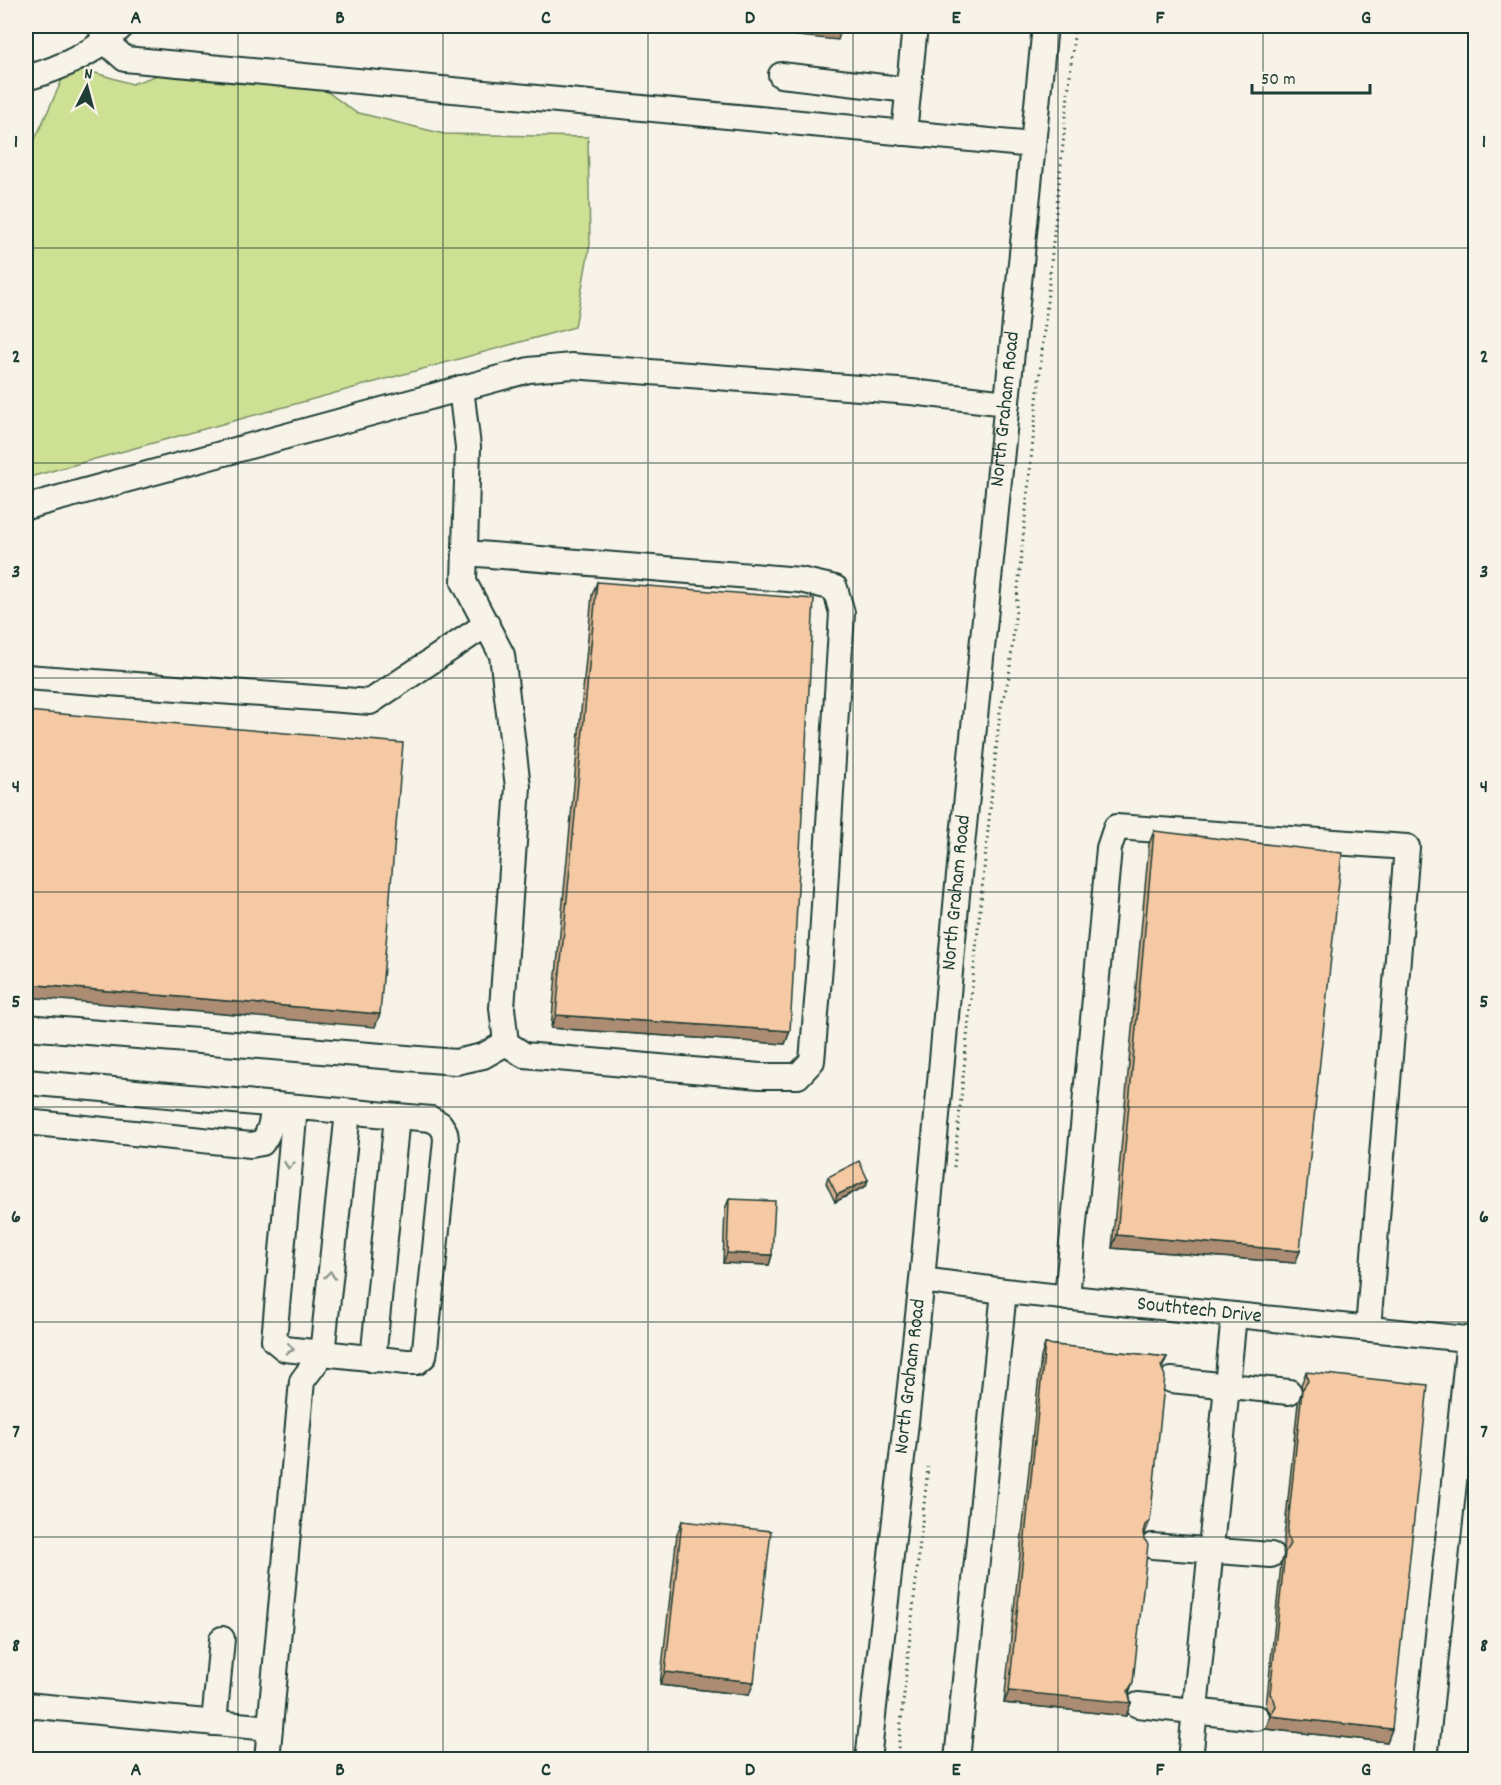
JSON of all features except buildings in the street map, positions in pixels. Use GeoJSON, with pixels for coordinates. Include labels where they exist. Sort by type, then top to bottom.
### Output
{"type":"FeatureCollection","features":[{"type":"Feature","properties":{"kind":"street"},"geometry":{"type":"LineString","coordinates":[[904,133],[915,26]]}},
{"type":"Feature","properties":{"kind":"street","name":"North Graham Road"},"geometry":{"type":"LineString","coordinates":[[868,1760],[922,1280],[957,895],[1045,26]]}},
{"type":"Feature","properties":{"kind":"street"},"geometry":{"type":"LineString","coordinates":[[26,78],[55,70],[110,31],[125,58],[1033,145]]}},
{"type":"Feature","properties":{"kind":"street"},"geometry":{"type":"LineString","coordinates":[[781,75],[908,90]]}},
{"type":"Feature","properties":{"kind":"street"},"geometry":{"type":"LineString","coordinates":[[26,507],[529,370],[572,366],[911,392],[1007,403]]}},
{"type":"Feature","properties":{"kind":"street"},"geometry":{"type":"LineString","coordinates":[[461,388],[468,447],[464,582],[502,654],[518,787],[502,1008],[506,1043],[524,1055],[760,1076],[798,1076],[812,1061],[821,954],[842,613],[835,588],[800,580],[466,553]]}},
{"type":"Feature","properties":{"kind":"street"},"geometry":{"type":"LineString","coordinates":[[26,677],[370,702],[487,624]]}},
{"type":"Feature","properties":{"kind":"street"},"geometry":{"type":"LineString","coordinates":[[1067,1298],[1109,848],[1116,827],[1407,847],[1368,1329]]}},
{"type":"Feature","properties":{"kind":"street"},"geometry":{"type":"LineString","coordinates":[[26,1027],[456,1062],[483,1056],[506,1043]]}},
{"type":"Feature","properties":{"kind":"street"},"geometry":{"type":"LineString","coordinates":[[26,1082],[431,1119],[440,1124],[447,1140],[424,1356],[417,1362],[373,1360],[285,1350],[274,1340],[284,1106]]}},
{"type":"Feature","properties":{"kind":"street"},"geometry":{"type":"LineString","coordinates":[[26,1122],[251,1145],[262,1143],[284,1106]]}},
{"type":"Feature","properties":{"kind":"street"},"geometry":{"type":"LineString","coordinates":[[267,1760],[302,1381],[322,1354],[348,1112]]}},
{"type":"Feature","properties":{"kind":"street"},"geometry":{"type":"LineString","coordinates":[[373,1360],[397,1116]]}},
{"type":"Feature","properties":{"kind":"street","name":"Southtech Drive"},"geometry":{"type":"LineString","coordinates":[[922,1280],[1067,1298],[1472,1339]]}},
{"type":"Feature","properties":{"kind":"street"},"geometry":{"type":"LineString","coordinates":[[957,1760],[1005,1291]]}},
{"type":"Feature","properties":{"kind":"street"},"geometry":{"type":"LineString","coordinates":[[1190,1760],[1234,1315]]}},
{"type":"Feature","properties":{"kind":"street"},"geometry":{"type":"LineString","coordinates":[[1425,1760],[1472,1339]]}},
{"type":"Feature","properties":{"kind":"street"},"geometry":{"type":"LineString","coordinates":[[1171,1380],[1289,1392]]}},
{"type":"Feature","properties":{"kind":"street"},"geometry":{"type":"LineString","coordinates":[[1152,1546],[1271,1555]]}},
{"type":"Feature","properties":{"kind":"street"},"geometry":{"type":"LineString","coordinates":[[214,1723],[222,1639]]}},
{"type":"Feature","properties":{"kind":"street"},"geometry":{"type":"LineString","coordinates":[[26,1705],[270,1728]]}},
{"type":"Feature","properties":{"kind":"street"},"geometry":{"type":"LineString","coordinates":[[1138,1705],[1257,1718]]}},
{"type":"Feature","properties":{"kind":"path"},"geometry":{"type":"LineString","coordinates":[[954,1167],[1000,711],[1009,677],[1075,26]]}},
{"type":"Feature","properties":{"kind":"path"},"geometry":{"type":"LineString","coordinates":[[897,1760],[928,1467]]}},
{"type":"Feature","properties":{"kind":"green space"},"geometry":{"type":"Polygon","coordinates":[[[209,57],[291,65],[355,112],[444,134],[588,137],[590,244],[575,327],[26,478],[26,152],[30,150],[69,65],[132,84],[209,57]]]}}]}
